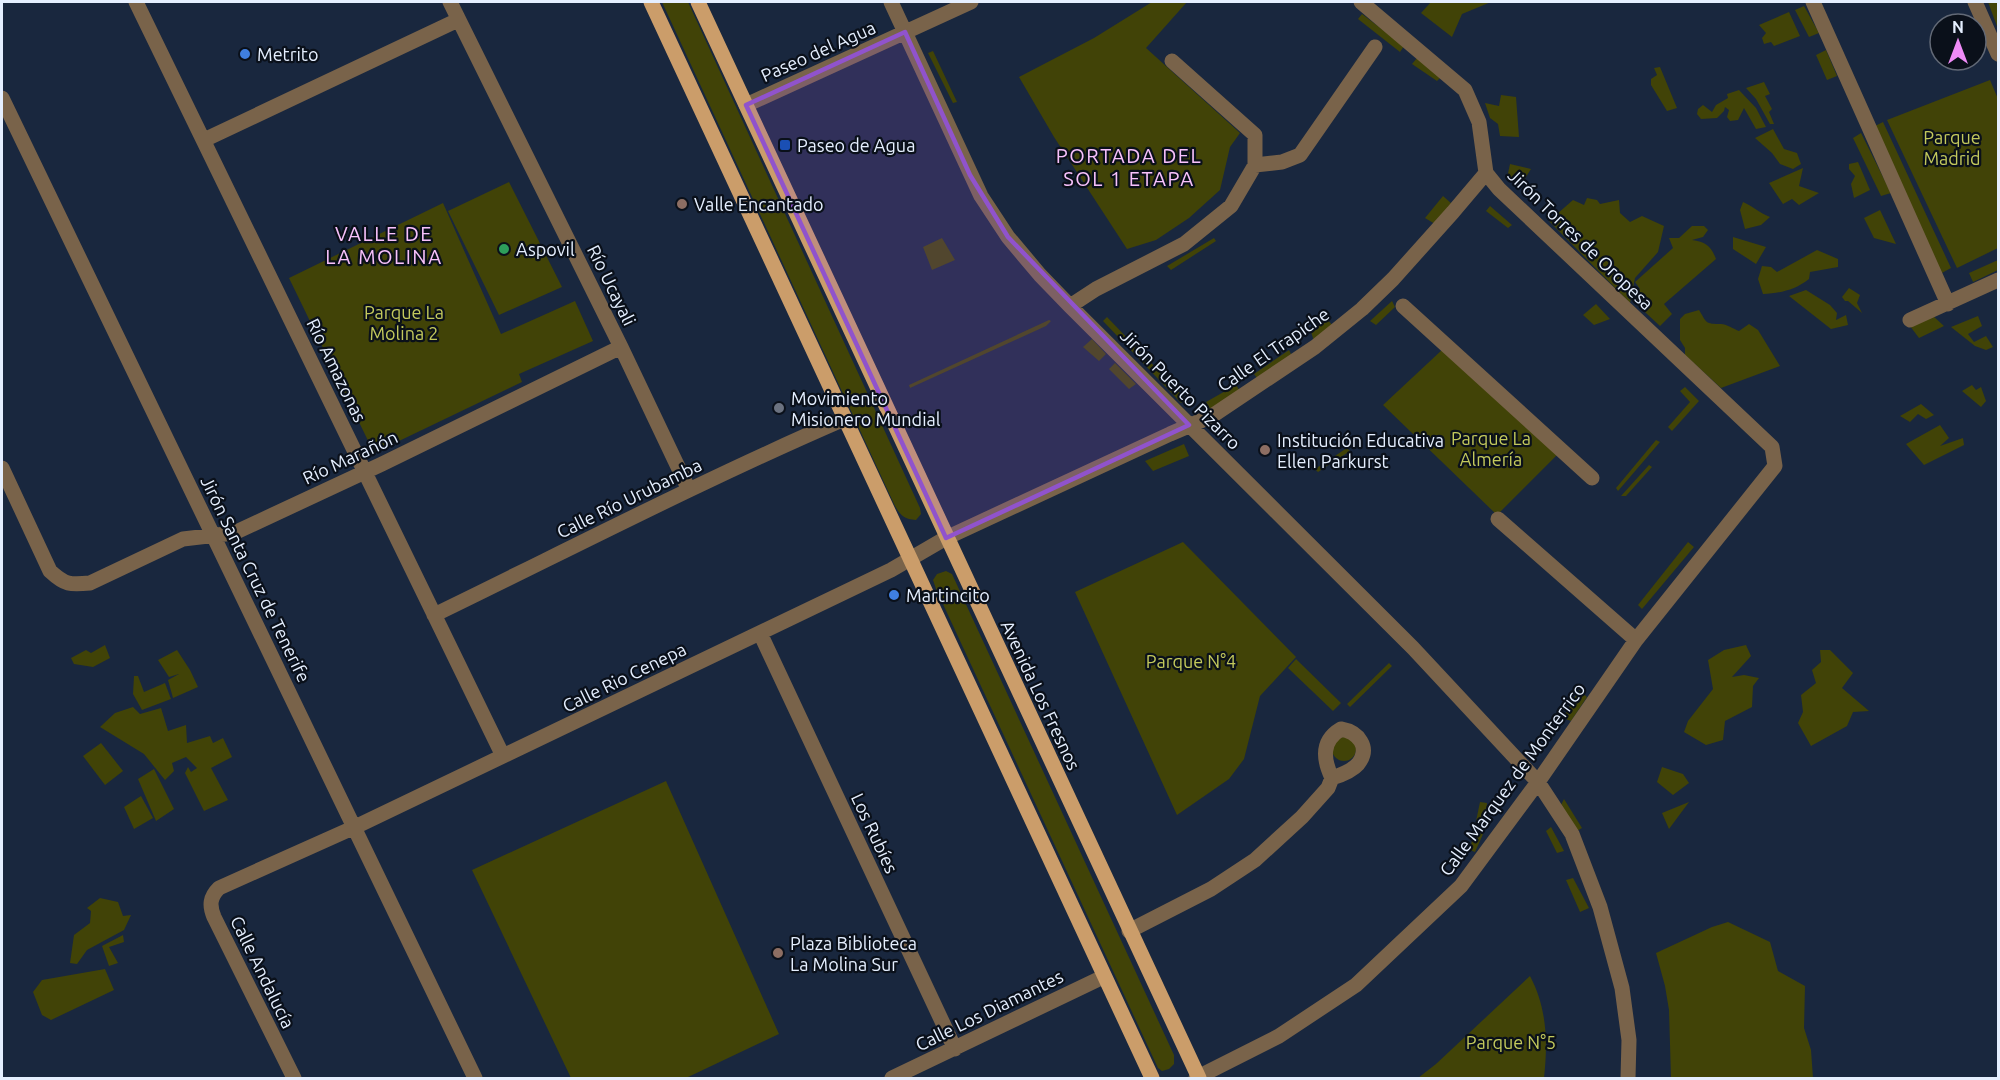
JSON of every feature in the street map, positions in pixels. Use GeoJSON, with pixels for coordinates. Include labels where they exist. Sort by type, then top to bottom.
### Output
{"type":"FeatureCollection","features":[{"type":"Feature","properties":{"kind":"main road"},"geometry":{"type":"LineString","coordinates":[[651,2],[1152,1078]]}},
{"type":"Feature","properties":{"kind":"main road","name":"Avenida Los Fresnos"},"geometry":{"type":"LineString","coordinates":[[698,2],[1198,1078]]}},
{"type":"Feature","properties":{"kind":"street","name":"Río Amazonas"},"geometry":{"type":"LineString","coordinates":[[136,2],[503,756]]}},
{"type":"Feature","properties":{"kind":"street","name":"Río Ucayali"},"geometry":{"type":"LineString","coordinates":[[450,2],[621,347],[689,490]]}},
{"type":"Feature","properties":{"kind":"street","name":"Jirón Puerto Pizarro"},"geometry":{"type":"LineString","coordinates":[[891,2],[970,175],[994,217],[1023,257],[1421,657],[1538,782],[1572,834],[1600,907],[1622,988],[1629,1040],[1628,1078]]}},
{"type":"Feature","properties":{"kind":"street","name":"Paseo del Agua"},"geometry":{"type":"LineString","coordinates":[[746,105],[971,2]]}},
{"type":"Feature","properties":{"kind":"street","name":"Jirón Torres de Oropesa"},"geometry":{"type":"LineString","coordinates":[[1361,2],[1465,90],[1479,122],[1486,173],[1515,207],[1772,447],[1775,466]]}},
{"type":"Feature","properties":{"kind":"street"},"geometry":{"type":"LineString","coordinates":[[1812,2],[1948,304]]}},
{"type":"Feature","properties":{"kind":"street"},"geometry":{"type":"LineString","coordinates":[[1975,2],[1998,54]]}},
{"type":"Feature","properties":{"kind":"street"},"geometry":{"type":"LineString","coordinates":[[204,140],[458,20]]}},
{"type":"Feature","properties":{"kind":"street"},"geometry":{"type":"LineString","coordinates":[[1255,165],[1282,162],[1300,155],[1375,48]]}},
{"type":"Feature","properties":{"kind":"street"},"geometry":{"type":"LineString","coordinates":[[1070,306],[1096,289],[1184,244],[1231,206],[1255,165],[1255,135],[1172,61]]}},
{"type":"Feature","properties":{"kind":"street","name":"Jirón Santa Cruz de Tenerife"},"geometry":{"type":"LineString","coordinates":[[2,98],[475,1078]]}},
{"type":"Feature","properties":{"kind":"street","name":"Calle El Trapiche"},"geometry":{"type":"LineString","coordinates":[[910,560],[946,538],[1220,411],[1315,347],[1362,309],[1408,262],[1486,173]]}},
{"type":"Feature","properties":{"kind":"street"},"geometry":{"type":"LineString","coordinates":[[1910,320],[1998,280]]}},
{"type":"Feature","properties":{"kind":"street"},"geometry":{"type":"LineString","coordinates":[[1403,306],[1592,477]]}},
{"type":"Feature","properties":{"kind":"street","name":"Río Marañón"},"geometry":{"type":"LineString","coordinates":[[2,468],[50,571],[61,581],[74,585],[90,583],[183,539],[234,533],[366,472],[621,347]]}},
{"type":"Feature","properties":{"kind":"street","name":"Calle Río Urubamba"},"geometry":{"type":"LineString","coordinates":[[434,615],[689,490],[844,419]]}},
{"type":"Feature","properties":{"kind":"street","name":"Calle Marquez de Monterrico"},"geometry":{"type":"LineString","coordinates":[[1198,1078],[1279,1036],[1356,985],[1461,886],[1538,782],[1636,640],[1775,466]]}},
{"type":"Feature","properties":{"kind":"street"},"geometry":{"type":"LineString","coordinates":[[1498,519],[1636,640]]}},
{"type":"Feature","properties":{"kind":"street","name":"Calle Rio Cenepa"},"geometry":{"type":"LineString","coordinates":[[355,827],[910,560]]}},
{"type":"Feature","properties":{"kind":"street","name":"Los Rubíes"},"geometry":{"type":"LineString","coordinates":[[760,633],[955,1049]]}},
{"type":"Feature","properties":{"kind":"street"},"geometry":{"type":"LineString","coordinates":[[1129,931],[1211,889],[1255,860],[1329,788],[1332,778]]}},
{"type":"Feature","properties":{"kind":"street","name":"Calle Andalucía"},"geometry":{"type":"LineString","coordinates":[[291,1078],[214,917],[210,907],[212,895],[219,888],[355,827]]}},
{"type":"Feature","properties":{"kind":"street","name":"Calle Los Diamantes"},"geometry":{"type":"LineString","coordinates":[[892,1078],[1103,977]]}},
{"type":"Feature","properties":{"kind":"highlighted area"},"geometry":{"type":"Polygon","coordinates":[[[905,32],[970,175],[1008,237],[1189,425],[946,538],[746,105],[905,32]]]}},
{"type":"Feature","properties":{"kind":"green space"},"geometry":{"type":"Polygon","coordinates":[[[662,2],[688,2],[920,508],[921,514],[916,520],[903,516],[895,506],[662,2]]]}},
{"type":"Feature","properties":{"kind":"green space"},"geometry":{"type":"Polygon","coordinates":[[[1152,2],[1187,2],[1146,48],[1240,133],[1230,147],[1220,190],[1189,218],[1156,240],[1127,249],[1054,137],[1019,77],[1094,38],[1152,2]]]}},
{"type":"Feature","properties":{"kind":"green space"},"geometry":{"type":"Polygon","coordinates":[[[1431,2],[1491,2],[1462,14],[1452,37],[1421,13],[1431,2]]]}},
{"type":"Feature","properties":{"kind":"green space"},"geometry":{"type":"Polygon","coordinates":[[[1988,2],[1998,2],[1998,29],[1988,2]]]}},
{"type":"Feature","properties":{"kind":"green space"},"geometry":{"type":"Polygon","coordinates":[[[1804,6],[1819,33],[1809,37],[1795,10],[1804,6]]]}},
{"type":"Feature","properties":{"kind":"green space"},"geometry":{"type":"Polygon","coordinates":[[[1789,12],[1800,36],[1774,46],[1771,42],[1764,44],[1762,38],[1766,33],[1759,25],[1789,12]]]}},
{"type":"Feature","properties":{"kind":"green space"},"geometry":{"type":"Polygon","coordinates":[[[1362,14],[1404,46],[1400,52],[1358,19],[1362,14]]]}},
{"type":"Feature","properties":{"kind":"green space"},"geometry":{"type":"Polygon","coordinates":[[[1826,50],[1837,76],[1827,80],[1816,55],[1826,50]]]}},
{"type":"Feature","properties":{"kind":"green space"},"geometry":{"type":"Polygon","coordinates":[[[933,51],[957,102],[953,103],[928,53],[933,51]]]}},
{"type":"Feature","properties":{"kind":"green space"},"geometry":{"type":"Polygon","coordinates":[[[1417,58],[1441,77],[1437,81],[1412,64],[1417,58]]]}},
{"type":"Feature","properties":{"kind":"green space"},"geometry":{"type":"Polygon","coordinates":[[[1660,67],[1677,108],[1667,111],[1651,85],[1651,79],[1657,75],[1654,68],[1660,67]]]}},
{"type":"Feature","properties":{"kind":"green space","name":"Parque Madrid"},"geometry":{"type":"Polygon","coordinates":[[[1990,80],[1998,99],[1998,248],[1957,268],[1887,120],[1990,80]]]}},
{"type":"Feature","properties":{"kind":"green space"},"geometry":{"type":"Polygon","coordinates":[[[1764,82],[1770,94],[1765,96],[1772,109],[1769,112],[1774,124],[1770,124],[1756,99],[1746,88],[1764,82]]]}},
{"type":"Feature","properties":{"kind":"green space"},"geometry":{"type":"Polygon","coordinates":[[[1739,90],[1756,108],[1766,127],[1756,129],[1744,108],[1738,120],[1730,121],[1727,117],[1729,110],[1725,107],[1717,118],[1701,119],[1697,114],[1698,109],[1703,105],[1712,112],[1716,105],[1728,98],[1727,94],[1739,90]]]}},
{"type":"Feature","properties":{"kind":"green space"},"geometry":{"type":"Polygon","coordinates":[[[1501,95],[1516,97],[1519,137],[1500,136],[1498,124],[1490,118],[1485,103],[1499,106],[1501,95]]]}},
{"type":"Feature","properties":{"kind":"green space"},"geometry":{"type":"Polygon","coordinates":[[[1883,122],[1951,268],[1940,274],[1873,127],[1883,122]]]}},
{"type":"Feature","properties":{"kind":"green space"},"geometry":{"type":"Polygon","coordinates":[[[1773,129],[1784,149],[1797,153],[1801,164],[1793,169],[1780,164],[1772,153],[1755,138],[1773,129]]]}},
{"type":"Feature","properties":{"kind":"green space"},"geometry":{"type":"Polygon","coordinates":[[[1861,133],[1891,193],[1881,196],[1853,138],[1861,133]]]}},
{"type":"Feature","properties":{"kind":"green space"},"geometry":{"type":"Polygon","coordinates":[[[1858,162],[1870,190],[1854,198],[1851,184],[1855,176],[1849,169],[1849,164],[1858,162]]]}},
{"type":"Feature","properties":{"kind":"green space"},"geometry":{"type":"Polygon","coordinates":[[[1510,164],[1531,169],[1519,188],[1517,180],[1507,178],[1510,164]]]}},
{"type":"Feature","properties":{"kind":"green space"},"geometry":{"type":"Polygon","coordinates":[[[1803,168],[1799,186],[1819,193],[1799,205],[1792,199],[1783,204],[1769,183],[1803,168]]]}},
{"type":"Feature","properties":{"kind":"green space","name":"Aspovil"},"geometry":{"type":"Polygon","coordinates":[[[509,182],[562,287],[499,315],[448,211],[509,182]]]}},
{"type":"Feature","properties":{"kind":"green space"},"geometry":{"type":"Polygon","coordinates":[[[1443,196],[1452,204],[1435,224],[1425,218],[1443,196]]]}},
{"type":"Feature","properties":{"kind":"green space"},"geometry":{"type":"Polygon","coordinates":[[[1587,198],[1597,200],[1600,204],[1619,200],[1620,213],[1630,222],[1642,216],[1664,226],[1658,252],[1635,278],[1630,303],[1549,221],[1573,200],[1584,205],[1587,198]]]}},
{"type":"Feature","properties":{"kind":"green space"},"geometry":{"type":"Polygon","coordinates":[[[1743,202],[1770,217],[1761,225],[1745,229],[1740,210],[1743,202]]]}},
{"type":"Feature","properties":{"kind":"green space","name":"Parque La Molina 2"},"geometry":{"type":"Polygon","coordinates":[[[443,203],[501,334],[575,301],[593,341],[519,374],[522,382],[374,453],[289,278],[443,203]]]}},
{"type":"Feature","properties":{"kind":"green space"},"geometry":{"type":"Polygon","coordinates":[[[1490,206],[1512,225],[1508,228],[1486,211],[1490,206]]]}},
{"type":"Feature","properties":{"kind":"green space"},"geometry":{"type":"Polygon","coordinates":[[[1880,210],[1896,244],[1874,238],[1864,218],[1880,210]]]}},
{"type":"Feature","properties":{"kind":"green space"},"geometry":{"type":"Polygon","coordinates":[[[1692,226],[1704,226],[1708,230],[1703,237],[1692,240],[1707,245],[1716,259],[1664,304],[1672,314],[1660,326],[1633,301],[1636,290],[1640,289],[1635,282],[1673,248],[1669,238],[1679,238],[1692,226]]]}},
{"type":"Feature","properties":{"kind":"green space"},"geometry":{"type":"Polygon","coordinates":[[[1733,237],[1766,247],[1756,264],[1733,249],[1733,237]]]}},
{"type":"Feature","properties":{"kind":"green space"},"geometry":{"type":"Polygon","coordinates":[[[942,238],[955,260],[932,270],[923,247],[942,238]]]}},
{"type":"Feature","properties":{"kind":"green space"},"geometry":{"type":"Polygon","coordinates":[[[1214,238],[1216,241],[1171,270],[1167,266],[1214,238]]]}},
{"type":"Feature","properties":{"kind":"green space"},"geometry":{"type":"Polygon","coordinates":[[[1817,250],[1838,259],[1838,267],[1810,272],[1809,279],[1804,283],[1782,292],[1763,294],[1758,279],[1762,266],[1771,267],[1777,272],[1817,250]]]}},
{"type":"Feature","properties":{"kind":"green space"},"geometry":{"type":"Polygon","coordinates":[[[1998,260],[1998,270],[1973,282],[1969,273],[1998,260]]]}},
{"type":"Feature","properties":{"kind":"green space"},"geometry":{"type":"Polygon","coordinates":[[[1849,288],[1860,295],[1857,303],[1862,313],[1842,297],[1849,288]]]}},
{"type":"Feature","properties":{"kind":"green space"},"geometry":{"type":"Polygon","coordinates":[[[1806,290],[1830,305],[1837,313],[1836,320],[1846,315],[1848,325],[1831,329],[1789,296],[1806,290]]]}},
{"type":"Feature","properties":{"kind":"green space"},"geometry":{"type":"Polygon","coordinates":[[[1392,301],[1395,307],[1376,325],[1370,321],[1392,301]]]}},
{"type":"Feature","properties":{"kind":"green space"},"geometry":{"type":"Polygon","coordinates":[[[1596,304],[1610,319],[1594,325],[1583,315],[1596,304]]]}},
{"type":"Feature","properties":{"kind":"green space"},"geometry":{"type":"Polygon","coordinates":[[[1699,310],[1709,323],[1723,324],[1739,331],[1749,324],[1758,330],[1780,366],[1721,388],[1685,355],[1685,348],[1680,340],[1680,319],[1685,314],[1699,310]]]}},
{"type":"Feature","properties":{"kind":"green space"},"geometry":{"type":"Polygon","coordinates":[[[1932,315],[1944,326],[1919,338],[1910,326],[1932,315]]]}},
{"type":"Feature","properties":{"kind":"green space"},"geometry":{"type":"Polygon","coordinates":[[[1978,316],[1982,326],[1968,334],[1974,342],[1986,336],[1993,347],[1986,350],[1975,346],[1951,327],[1978,316]]]}},
{"type":"Feature","properties":{"kind":"green space"},"geometry":{"type":"Polygon","coordinates":[[[1107,317],[1186,399],[1181,403],[1103,321],[1107,317]]]}},
{"type":"Feature","properties":{"kind":"green space"},"geometry":{"type":"Polygon","coordinates":[[[1327,319],[1334,327],[1314,341],[1311,332],[1327,319]]]}},
{"type":"Feature","properties":{"kind":"green space"},"geometry":{"type":"Polygon","coordinates":[[[1051,321],[1046,326],[910,388],[909,385],[1051,321]]]}},
{"type":"Feature","properties":{"kind":"green space"},"geometry":{"type":"Polygon","coordinates":[[[1092,339],[1106,354],[1099,361],[1083,347],[1092,339]]]}},
{"type":"Feature","properties":{"kind":"green space","name":"Parque La Almería"},"geometry":{"type":"Polygon","coordinates":[[[1443,349],[1561,451],[1497,515],[1383,405],[1443,349]]]}},
{"type":"Feature","properties":{"kind":"green space"},"geometry":{"type":"Polygon","coordinates":[[[1289,350],[1293,358],[1259,381],[1254,374],[1289,350]]]}},
{"type":"Feature","properties":{"kind":"green space"},"geometry":{"type":"Polygon","coordinates":[[[1115,363],[1136,384],[1129,389],[1109,369],[1115,363]]]}},
{"type":"Feature","properties":{"kind":"green space"},"geometry":{"type":"Polygon","coordinates":[[[1236,385],[1240,391],[1210,409],[1206,402],[1236,385]]]}},
{"type":"Feature","properties":{"kind":"green space"},"geometry":{"type":"Polygon","coordinates":[[[1972,385],[1976,390],[1981,387],[1986,401],[1981,407],[1962,391],[1972,385]]]}},
{"type":"Feature","properties":{"kind":"green space"},"geometry":{"type":"Polygon","coordinates":[[[1685,387],[1699,401],[1672,431],[1668,427],[1690,402],[1680,391],[1685,387]]]}},
{"type":"Feature","properties":{"kind":"green space"},"geometry":{"type":"Polygon","coordinates":[[[1921,404],[1934,415],[1926,419],[1918,414],[1910,422],[1900,416],[1921,404]]]}},
{"type":"Feature","properties":{"kind":"green space"},"geometry":{"type":"Polygon","coordinates":[[[1940,425],[1949,438],[1940,446],[1963,438],[1964,445],[1924,465],[1906,444],[1940,425]]]}},
{"type":"Feature","properties":{"kind":"green space"},"geometry":{"type":"Polygon","coordinates":[[[1656,440],[1660,442],[1618,491],[1616,488],[1656,440]]]}},
{"type":"Feature","properties":{"kind":"green space"},"geometry":{"type":"Polygon","coordinates":[[[1184,444],[1189,456],[1153,471],[1145,461],[1184,444]]]}},
{"type":"Feature","properties":{"kind":"green space"},"geometry":{"type":"Polygon","coordinates":[[[1347,448],[1350,451],[1318,472],[1315,469],[1347,448]]]}},
{"type":"Feature","properties":{"kind":"green space"},"geometry":{"type":"Polygon","coordinates":[[[1649,465],[1652,467],[1626,496],[1621,496],[1649,465]]]}},
{"type":"Feature","properties":{"kind":"green space","name":"Parque N°4"},"geometry":{"type":"Polygon","coordinates":[[[1183,542],[1296,657],[1260,696],[1244,759],[1229,779],[1177,815],[1075,592],[1183,542]]]}},
{"type":"Feature","properties":{"kind":"green space"},"geometry":{"type":"Polygon","coordinates":[[[1688,542],[1694,547],[1642,609],[1638,605],[1688,542]]]}},
{"type":"Feature","properties":{"kind":"green space"},"geometry":{"type":"Polygon","coordinates":[[[946,571],[952,574],[1174,1055],[1174,1064],[1169,1069],[1162,1071],[1158,1068],[936,589],[933,580],[937,574],[946,571]]]}},
{"type":"Feature","properties":{"kind":"green space"},"geometry":{"type":"Polygon","coordinates":[[[105,645],[110,658],[93,667],[74,664],[71,658],[86,650],[91,653],[105,645]]]}},
{"type":"Feature","properties":{"kind":"green space"},"geometry":{"type":"Polygon","coordinates":[[[1746,645],[1751,656],[1732,677],[1744,675],[1759,678],[1753,686],[1752,707],[1725,721],[1723,740],[1706,745],[1684,732],[1688,721],[1713,689],[1708,660],[1724,650],[1746,645]]]}},
{"type":"Feature","properties":{"kind":"green space"},"geometry":{"type":"Polygon","coordinates":[[[177,650],[198,687],[173,698],[168,680],[179,674],[169,677],[158,660],[177,650]]]}},
{"type":"Feature","properties":{"kind":"green space"},"geometry":{"type":"Polygon","coordinates":[[[1820,650],[1830,650],[1853,673],[1842,688],[1869,711],[1853,712],[1847,726],[1811,746],[1798,723],[1803,712],[1801,695],[1816,683],[1812,670],[1821,662],[1820,650]]]}},
{"type":"Feature","properties":{"kind":"green space"},"geometry":{"type":"Polygon","coordinates":[[[1296,659],[1341,703],[1333,711],[1288,668],[1296,659]]]}},
{"type":"Feature","properties":{"kind":"green space"},"geometry":{"type":"Polygon","coordinates":[[[1389,663],[1392,666],[1350,707],[1347,704],[1389,663]]]}},
{"type":"Feature","properties":{"kind":"green space"},"geometry":{"type":"Polygon","coordinates":[[[134,676],[138,676],[144,692],[165,683],[171,699],[142,710],[133,694],[134,676]]]}},
{"type":"Feature","properties":{"kind":"green space"},"geometry":{"type":"Polygon","coordinates":[[[1579,690],[1587,697],[1571,721],[1563,718],[1579,690]]]}},
{"type":"Feature","properties":{"kind":"green space"},"geometry":{"type":"Polygon","coordinates":[[[133,707],[140,714],[161,708],[168,731],[186,725],[187,743],[210,736],[213,743],[223,738],[232,757],[211,768],[228,800],[204,811],[185,773],[188,767],[191,772],[197,768],[186,757],[172,763],[174,771],[165,780],[144,754],[100,727],[115,713],[133,707]]]}},
{"type":"Feature","properties":{"kind":"green space"},"geometry":{"type":"Polygon","coordinates":[[[1344,737],[1352,741],[1356,749],[1352,757],[1344,761],[1336,757],[1332,749],[1336,741],[1344,737]]]}},
{"type":"Feature","properties":{"kind":"green space"},"geometry":{"type":"Polygon","coordinates":[[[101,743],[123,771],[105,785],[83,756],[101,743]]]}},
{"type":"Feature","properties":{"kind":"green space"},"geometry":{"type":"Polygon","coordinates":[[[1662,767],[1683,774],[1689,783],[1673,795],[1657,782],[1662,767]]]}},
{"type":"Feature","properties":{"kind":"green space"},"geometry":{"type":"Polygon","coordinates":[[[154,769],[174,809],[156,821],[138,779],[154,769]]]}},
{"type":"Feature","properties":{"kind":"green space"},"geometry":{"type":"Polygon","coordinates":[[[666,781],[779,1034],[686,1078],[571,1078],[472,870],[666,781]]]}},
{"type":"Feature","properties":{"kind":"green space"},"geometry":{"type":"Polygon","coordinates":[[[141,796],[153,818],[134,829],[124,807],[141,796]]]}},
{"type":"Feature","properties":{"kind":"green space"},"geometry":{"type":"Polygon","coordinates":[[[1564,799],[1582,828],[1575,832],[1560,807],[1564,799]]]}},
{"type":"Feature","properties":{"kind":"green space"},"geometry":{"type":"Polygon","coordinates":[[[1480,802],[1487,803],[1484,832],[1475,852],[1470,850],[1480,802]]]}},
{"type":"Feature","properties":{"kind":"green space"},"geometry":{"type":"Polygon","coordinates":[[[1689,802],[1669,829],[1662,813],[1689,802]]]}},
{"type":"Feature","properties":{"kind":"green space"},"geometry":{"type":"Polygon","coordinates":[[[1551,827],[1564,851],[1557,853],[1546,831],[1551,827]]]}},
{"type":"Feature","properties":{"kind":"green space"},"geometry":{"type":"Polygon","coordinates":[[[1573,878],[1589,908],[1580,912],[1566,880],[1573,878]]]}},
{"type":"Feature","properties":{"kind":"green space"},"geometry":{"type":"Polygon","coordinates":[[[100,898],[118,902],[123,916],[131,915],[124,930],[87,950],[77,964],[70,963],[74,935],[90,923],[91,911],[87,908],[100,898]]]}},
{"type":"Feature","properties":{"kind":"green space"},"geometry":{"type":"Polygon","coordinates":[[[1728,922],[1770,942],[1778,971],[1805,986],[1804,1028],[1811,1050],[1813,1078],[1671,1078],[1669,1010],[1656,953],[1728,922]]]}},
{"type":"Feature","properties":{"kind":"green space"},"geometry":{"type":"Polygon","coordinates":[[[123,935],[124,942],[109,947],[118,963],[109,966],[102,946],[123,935]]]}},
{"type":"Feature","properties":{"kind":"green space"},"geometry":{"type":"Polygon","coordinates":[[[105,969],[114,990],[51,1020],[42,1015],[33,992],[42,980],[105,969]]]}},
{"type":"Feature","properties":{"kind":"green space","name":"Parque N°5"},"geometry":{"type":"Polygon","coordinates":[[[1530,976],[1540,1000],[1545,1026],[1544,1078],[1418,1078],[1436,1064],[1530,976]]]}},
{"type":"Feature","properties":{"kind":"place","name":"Metrito"},"geometry":{"type":"Point","coordinates":[245,54]}},
{"type":"Feature","properties":{"kind":"place","name":"Paseo de Agua"},"geometry":{"type":"Point","coordinates":[785,145]}},
{"type":"Feature","properties":{"kind":"place","name":"Valle Encantado"},"geometry":{"type":"Point","coordinates":[682,204]}},
{"type":"Feature","properties":{"kind":"place","name":"Aspovil"},"geometry":{"type":"Point","coordinates":[504,249]}},
{"type":"Feature","properties":{"kind":"place","name":"Movimiento Misionero Mundial"},"geometry":{"type":"Point","coordinates":[779,408]}},
{"type":"Feature","properties":{"kind":"place","name":"Institución Educativa Ellen Parkurst"},"geometry":{"type":"Point","coordinates":[1265,450]}},
{"type":"Feature","properties":{"kind":"place","name":"Martincito"},"geometry":{"type":"Point","coordinates":[894,595]}},
{"type":"Feature","properties":{"kind":"place","name":"Plaza Biblioteca La Molina Sur"},"geometry":{"type":"Point","coordinates":[778,953]}},
{"type":"Feature","properties":{"kind":"district","name":"PORTADA DEL SOL 1 ETAPA"},"geometry":{"type":"Point","coordinates":[1129,166]}},
{"type":"Feature","properties":{"kind":"district","name":"VALLE DE LA MOLINA"},"geometry":{"type":"Point","coordinates":[384,244]}}]}
